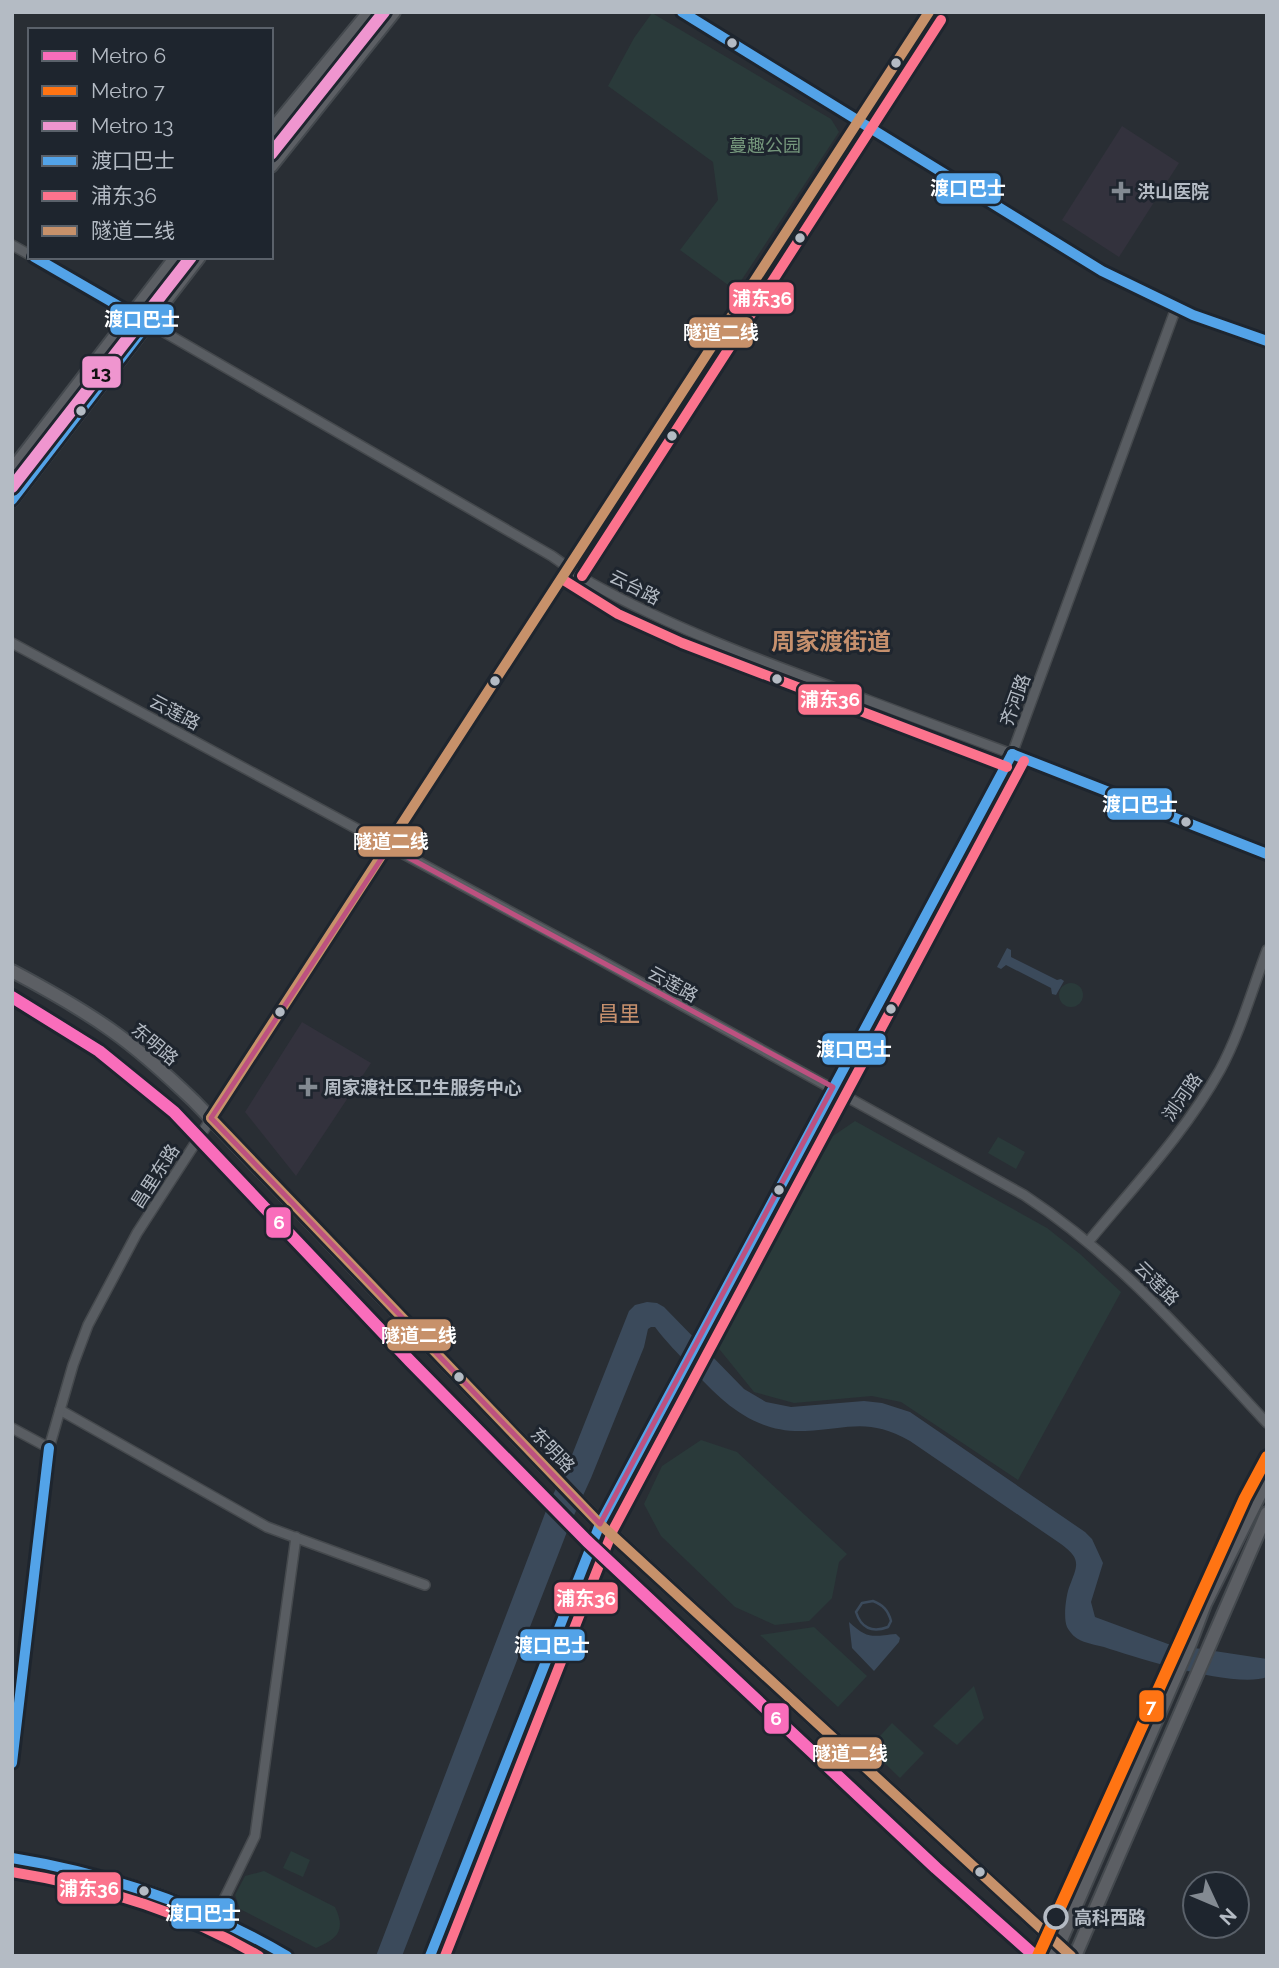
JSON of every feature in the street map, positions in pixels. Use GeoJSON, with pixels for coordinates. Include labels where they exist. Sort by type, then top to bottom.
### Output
{"type":"FeatureCollection","features":[{"type":"Feature","properties":{"kind":"main road"},"geometry":{"type":"LineString","coordinates":[[273,129],[369,12]]}},
{"type":"Feature","properties":{"kind":"main road"},"geometry":{"type":"LineString","coordinates":[[273,163],[394,12]]}},
{"type":"Feature","properties":{"kind":"main road"},"geometry":{"type":"LineString","coordinates":[[12,470],[174,259]]}},
{"type":"Feature","properties":{"kind":"main road"},"geometry":{"type":"LineString","coordinates":[[12,500],[197,259]]}},
{"type":"Feature","properties":{"kind":"main road","name":"东明路"},"geometry":{"type":"LineString","coordinates":[[12,971],[112,1030],[147,1058],[211,1118],[600,1524],[1056,1950],[1073,1956]]}},
{"type":"Feature","properties":{"kind":"main road"},"geometry":{"type":"LineString","coordinates":[[1056,1950],[1205,1604],[1267,1482]]}},
{"type":"Feature","properties":{"kind":"main road"},"geometry":{"type":"LineString","coordinates":[[1073,1956],[1267,1513]]}},
{"type":"Feature","properties":{"kind":"street"},"geometry":{"type":"LineString","coordinates":[[682,12],[1088,263],[1176,308],[1267,341]]}},
{"type":"Feature","properties":{"kind":"street","name":"昌里东路"},"geometry":{"type":"LineString","coordinates":[[12,1765],[49,1448],[77,1355],[97,1304],[137,1233],[211,1118],[389,848],[929,12]]}},
{"type":"Feature","properties":{"kind":"street"},"geometry":{"type":"LineString","coordinates":[[12,244],[28,254]]}},
{"type":"Feature","properties":{"kind":"street","name":"云台路"},"geometry":{"type":"LineString","coordinates":[[37,259],[552,556],[590,583],[679,626],[836,689],[1012,754],[1267,854]]}},
{"type":"Feature","properties":{"kind":"street","name":"齐河路"},"geometry":{"type":"LineString","coordinates":[[430,1956],[600,1524],[1012,754],[1176,308]]}},
{"type":"Feature","properties":{"kind":"street","name":"云莲路"},"geometry":{"type":"LineString","coordinates":[[12,643],[833,1087],[1024,1195],[1089,1241],[1150,1297],[1267,1423]]}},
{"type":"Feature","properties":{"kind":"street","name":"浏河路"},"geometry":{"type":"LineString","coordinates":[[1089,1241],[1196,1109],[1220,1070],[1239,1029],[1267,950]]}},
{"type":"Feature","properties":{"kind":"street"},"geometry":{"type":"LineString","coordinates":[[60,1410],[267,1527],[425,1585]]}},
{"type":"Feature","properties":{"kind":"street"},"geometry":{"type":"LineString","coordinates":[[12,1428],[49,1448]]}},
{"type":"Feature","properties":{"kind":"street"},"geometry":{"type":"LineString","coordinates":[[216,1916],[255,1836],[296,1537]]}},
{"type":"Feature","properties":{"kind":"street"},"geometry":{"type":"LineString","coordinates":[[12,1858],[67,1867],[131,1883],[216,1916],[256,1936],[287,1956]]}},
{"type":"Feature","properties":{"kind":"highlighted area"},"geometry":{"type":"Polygon","coordinates":[[[389,847],[833,1087],[600,1524],[211,1118],[389,847]]]}},
{"type":"Feature","properties":{"kind":"shaded area","name":"洪山医院"},"geometry":{"type":"Polygon","coordinates":[[[1122,126],[1179,163],[1119,257],[1062,220],[1122,126]]]}},
{"type":"Feature","properties":{"kind":"shaded area","name":"周家渡社区卫生服务中心"},"geometry":{"type":"Polygon","coordinates":[[[302,1022],[371,1063],[296,1176],[245,1112],[302,1022]]]}},
{"type":"Feature","properties":{"kind":"green space","name":"蔓趣公园"},"geometry":{"type":"Polygon","coordinates":[[[652,13],[831,119],[839,132],[735,290],[680,250],[718,200],[713,162],[608,86],[634,38],[652,13]]]}},
{"type":"Feature","properties":{"kind":"green space"},"geometry":{"type":"Polygon","coordinates":[[[1071,983],[1079,987],[1083,995],[1079,1003],[1071,1007],[1063,1003],[1059,995],[1063,987],[1071,983]]]}},
{"type":"Feature","properties":{"kind":"green space"},"geometry":{"type":"Polygon","coordinates":[[[855,1121],[1047,1228],[1121,1292],[1018,1480],[901,1402],[872,1396],[794,1403],[754,1392],[716,1345],[833,1136],[855,1121]]]}},
{"type":"Feature","properties":{"kind":"green space"},"geometry":{"type":"Polygon","coordinates":[[[998,1137],[1025,1152],[1016,1169],[988,1153],[998,1137]]]}},
{"type":"Feature","properties":{"kind":"green space"},"geometry":{"type":"Polygon","coordinates":[[[701,1440],[737,1452],[847,1554],[839,1562],[832,1598],[809,1621],[775,1625],[735,1607],[661,1536],[644,1504],[662,1466],[701,1440]]]}},
{"type":"Feature","properties":{"kind":"green space"},"geometry":{"type":"Polygon","coordinates":[[[814,1627],[867,1676],[838,1707],[760,1635],[814,1627]]]}},
{"type":"Feature","properties":{"kind":"green space"},"geometry":{"type":"Polygon","coordinates":[[[974,1686],[984,1718],[957,1745],[933,1726],[974,1686]]]}},
{"type":"Feature","properties":{"kind":"green space"},"geometry":{"type":"Polygon","coordinates":[[[892,1723],[924,1753],[900,1778],[869,1748],[892,1723]]]}},
{"type":"Feature","properties":{"kind":"green space"},"geometry":{"type":"Polygon","coordinates":[[[291,1851],[310,1860],[303,1877],[283,1868],[291,1851]]]}},
{"type":"Feature","properties":{"kind":"green space"},"geometry":{"type":"Polygon","coordinates":[[[264,1871],[335,1907],[340,1928],[335,1937],[316,1948],[240,1909],[235,1895],[245,1876],[264,1871]]]}},
{"type":"Feature","properties":{"kind":"water"},"geometry":{"type":"Polygon","coordinates":[[[1007,948],[1011,950],[1011,957],[1064,981],[1056,995],[1052,994],[1051,988],[1006,965],[1001,969],[997,967],[1007,948]]]}},
{"type":"Feature","properties":{"kind":"water"},"geometry":{"type":"Polygon","coordinates":[[[647,1302],[664,1307],[744,1389],[766,1402],[791,1407],[864,1401],[882,1403],[910,1412],[1092,1539],[1103,1563],[1091,1602],[1095,1617],[1168,1644],[1267,1659],[1267,1677],[1252,1680],[1211,1676],[1078,1639],[1068,1629],[1065,1618],[1067,1594],[1076,1562],[1061,1544],[910,1441],[895,1434],[882,1429],[858,1426],[787,1430],[755,1421],[715,1393],[655,1327],[651,1327],[570,1524],[402,1956],[376,1956],[549,1503],[570,1460],[629,1311],[635,1305],[647,1302]]]}},
{"type":"Feature","properties":{"kind":"water"},"geometry":{"type":"Polygon","coordinates":[[[849,1622],[866,1634],[896,1634],[900,1638],[874,1671],[852,1648],[849,1622]]]}},
{"type":"Feature","properties":{"kind":"waterway"},"geometry":{"type":"LineString","coordinates":[[873,1601],[882,1606],[888,1614],[891,1621],[888,1627],[868,1628],[858,1617],[856,1612],[862,1603],[873,1601]]}},
{"type":"Feature","properties":{"kind":"metro line","name":"13"},"geometry":{"type":"LineString","coordinates":[[273,151],[384,12]]}},
{"type":"Feature","properties":{"kind":"metro line","name":"13"},"geometry":{"type":"LineString","coordinates":[[12,487],[189,259]]}},
{"type":"Feature","properties":{"kind":"metro line","name":"6"},"geometry":{"type":"LineString","coordinates":[[12,997],[99,1051],[174,1112],[410,1361],[587,1541],[936,1868],[1035,1956]]}},
{"type":"Feature","properties":{"kind":"metro line","name":"7"},"geometry":{"type":"LineString","coordinates":[[1038,1956],[1245,1498],[1267,1457]]}},
{"type":"Feature","properties":{"kind":"transit line","name":"渡口巴士"},"geometry":{"type":"LineString","coordinates":[[682,12],[1102,271],[1193,315],[1267,341]]}},
{"type":"Feature","properties":{"kind":"transit line","name":"隧道二线"},"geometry":{"type":"LineString","coordinates":[[211,1118],[929,12]]}},
{"type":"Feature","properties":{"kind":"transit line","name":"浦东36"},"geometry":{"type":"LineString","coordinates":[[582,576],[941,20]]}},
{"type":"Feature","properties":{"kind":"transit line","name":"渡口巴士"},"geometry":{"type":"LineString","coordinates":[[12,500],[148,323],[37,259]]}},
{"type":"Feature","properties":{"kind":"transit line","name":"浦东36"},"geometry":{"type":"LineString","coordinates":[[562,579],[618,614],[682,643],[1007,767]]}},
{"type":"Feature","properties":{"kind":"transit line","name":"渡口巴士"},"geometry":{"type":"LineString","coordinates":[[1012,754],[1267,854]]}},
{"type":"Feature","properties":{"kind":"transit line","name":"渡口巴士"},"geometry":{"type":"LineString","coordinates":[[430,1956],[600,1524],[1012,754]]}},
{"type":"Feature","properties":{"kind":"transit line","name":"浦东36"},"geometry":{"type":"LineString","coordinates":[[445,1956],[613,1530],[1024,761]]}},
{"type":"Feature","properties":{"kind":"transit line","name":"隧道二线"},"geometry":{"type":"LineString","coordinates":[[211,1118],[600,1524],[1071,1956]]}},
{"type":"Feature","properties":{"kind":"transit line","name":"渡口巴士"},"geometry":{"type":"LineString","coordinates":[[12,1763],[49,1448]]}},
{"type":"Feature","properties":{"kind":"transit line","name":"渡口巴士"},"geometry":{"type":"LineString","coordinates":[[12,1858],[85,1873],[154,1894],[221,1921],[287,1956]]}},
{"type":"Feature","properties":{"kind":"transit line","name":"浦东36"},"geometry":{"type":"LineString","coordinates":[[12,1872],[77,1885],[140,1902],[201,1926],[259,1956]]}},
{"type":"Feature","properties":{"kind":"place","name":"洪山医院"},"geometry":{"type":"Point","coordinates":[1121,191]}},
{"type":"Feature","properties":{"kind":"place","name":"周家渡社区卫生服务中心"},"geometry":{"type":"Point","coordinates":[308,1087]}},
{"type":"Feature","properties":{"kind":"place","name":"高科西路"},"geometry":{"type":"Point","coordinates":[1056,1917]}},
{"type":"Feature","properties":{"kind":"district","name":"周家渡街道"},"geometry":{"type":"Point","coordinates":[831,641]}},
{"type":"Feature","properties":{"kind":"district","name":"昌里"},"geometry":{"type":"Point","coordinates":[619,1013]}}]}
